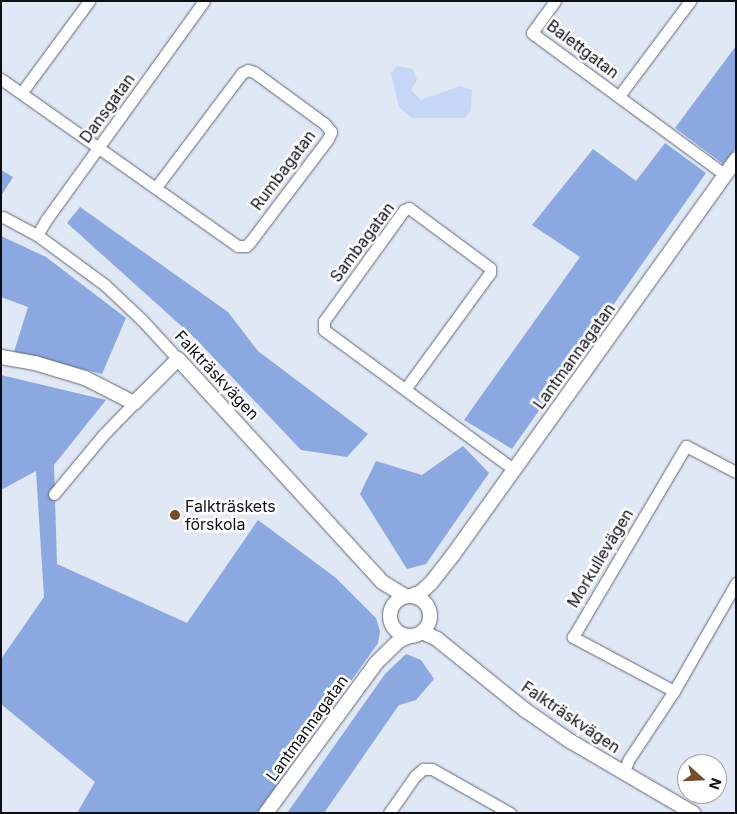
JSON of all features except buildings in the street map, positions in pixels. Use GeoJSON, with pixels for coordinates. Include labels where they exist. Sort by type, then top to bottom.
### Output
{"type":"FeatureCollection","features":[{"type":"Feature","properties":{"kind":"street"},"geometry":{"type":"LineString","coordinates":[[22,92],[90,1]]}},
{"type":"Feature","properties":{"kind":"street","name":"Dansgatan"},"geometry":{"type":"LineString","coordinates":[[37,235],[204,1]]}},
{"type":"Feature","properties":{"kind":"street","name":"Balettgatan"},"geometry":{"type":"LineString","coordinates":[[555,1],[532,33],[724,174]]}},
{"type":"Feature","properties":{"kind":"street","name":"Balettgatan"},"geometry":{"type":"LineString","coordinates":[[619,96],[690,1]]}},
{"type":"Feature","properties":{"kind":"street","name":"Rumbagatan"},"geometry":{"type":"LineString","coordinates":[[1,79],[238,246],[246,246],[328,139],[331,132],[317,118],[254,72],[248,70],[242,73],[156,187]]}},
{"type":"Feature","properties":{"kind":"street","name":"Lantmannagatan"},"geometry":{"type":"LineString","coordinates":[[376,663],[386,638],[391,612],[408,596],[421,592],[439,573],[736,159]]}},
{"type":"Feature","properties":{"kind":"street","name":"Sambagatan"},"geometry":{"type":"LineString","coordinates":[[409,208],[490,268],[490,273],[406,388],[324,330],[324,321],[404,210],[409,208]]}},
{"type":"Feature","properties":{"kind":"street","name":"Falkträskvägen"},"geometry":{"type":"LineString","coordinates":[[3,217],[37,235],[105,285],[142,320],[382,582]]}},
{"type":"Feature","properties":{"kind":"street"},"geometry":{"type":"LineString","coordinates":[[1,357],[35,363],[85,378],[134,403]]}},
{"type":"Feature","properties":{"kind":"street"},"geometry":{"type":"LineString","coordinates":[[54,494],[104,434],[178,359]]}},
{"type":"Feature","properties":{"kind":"street"},"geometry":{"type":"LineString","coordinates":[[406,388],[513,469]]}},
{"type":"Feature","properties":{"kind":"street","name":"Morkullevägen"},"geometry":{"type":"LineString","coordinates":[[674,690],[573,637],[686,446],[736,472]]}},
{"type":"Feature","properties":{"kind":"street","name":"Lantmannagatan"},"geometry":{"type":"LineString","coordinates":[[266,813],[376,663],[400,640],[423,625],[431,591],[439,573]]}},
{"type":"Feature","properties":{"kind":"street"},"geometry":{"type":"LineString","coordinates":[[382,582],[408,596],[422,600],[423,625],[399,632],[382,582]]}},
{"type":"Feature","properties":{"kind":"street"},"geometry":{"type":"LineString","coordinates":[[623,773],[629,759],[674,690],[736,583]]}},
{"type":"Feature","properties":{"kind":"street","name":"Falkträskvägen"},"geometry":{"type":"LineString","coordinates":[[423,625],[437,639],[525,710],[623,773],[693,813]]}},
{"type":"Feature","properties":{"kind":"street"},"geometry":{"type":"LineString","coordinates":[[389,813],[415,776],[423,769],[432,769],[510,813]]}},
{"type":"Feature","properties":{"kind":"shaded area"},"geometry":{"type":"Polygon","coordinates":[[[736,46],[736,148],[723,164],[675,128],[736,46]]]}},
{"type":"Feature","properties":{"kind":"shaded area"},"geometry":{"type":"Polygon","coordinates":[[[397,66],[413,69],[417,80],[411,90],[421,100],[460,86],[472,90],[471,111],[464,118],[412,118],[399,107],[391,73],[397,66]]]}},
{"type":"Feature","properties":{"kind":"shaded area"},"geometry":{"type":"Polygon","coordinates":[[[665,143],[706,173],[512,449],[464,420],[580,257],[532,225],[593,149],[636,181],[665,143]]]}},
{"type":"Feature","properties":{"kind":"shaded area"},"geometry":{"type":"Polygon","coordinates":[[[1,170],[13,177],[1,196],[1,170]]]}},
{"type":"Feature","properties":{"kind":"shaded area"},"geometry":{"type":"Polygon","coordinates":[[[80,207],[228,312],[258,351],[368,434],[347,457],[301,450],[197,340],[67,223],[80,207]]]}},
{"type":"Feature","properties":{"kind":"shaded area"},"geometry":{"type":"Polygon","coordinates":[[[1,236],[46,257],[126,318],[102,374],[14,352],[28,307],[1,297],[1,236]]]}},
{"type":"Feature","properties":{"kind":"shaded area"},"geometry":{"type":"Polygon","coordinates":[[[1,375],[106,400],[54,465],[57,564],[187,623],[258,520],[336,578],[376,618],[380,631],[378,643],[257,813],[77,813],[95,782],[1,704],[1,659],[44,597],[36,471],[1,490],[1,375]]]}},
{"type":"Feature","properties":{"kind":"shaded area"},"geometry":{"type":"Polygon","coordinates":[[[463,446],[489,473],[426,564],[407,569],[360,494],[376,461],[422,475],[463,446]]]}},
{"type":"Feature","properties":{"kind":"shaded area"},"geometry":{"type":"Polygon","coordinates":[[[406,654],[421,660],[434,679],[416,700],[399,705],[324,813],[287,813],[385,674],[406,654]]]}},
{"type":"Feature","properties":{"kind":"place","name":"Falkträskets förskola"},"geometry":{"type":"Point","coordinates":[175,515]}}]}
